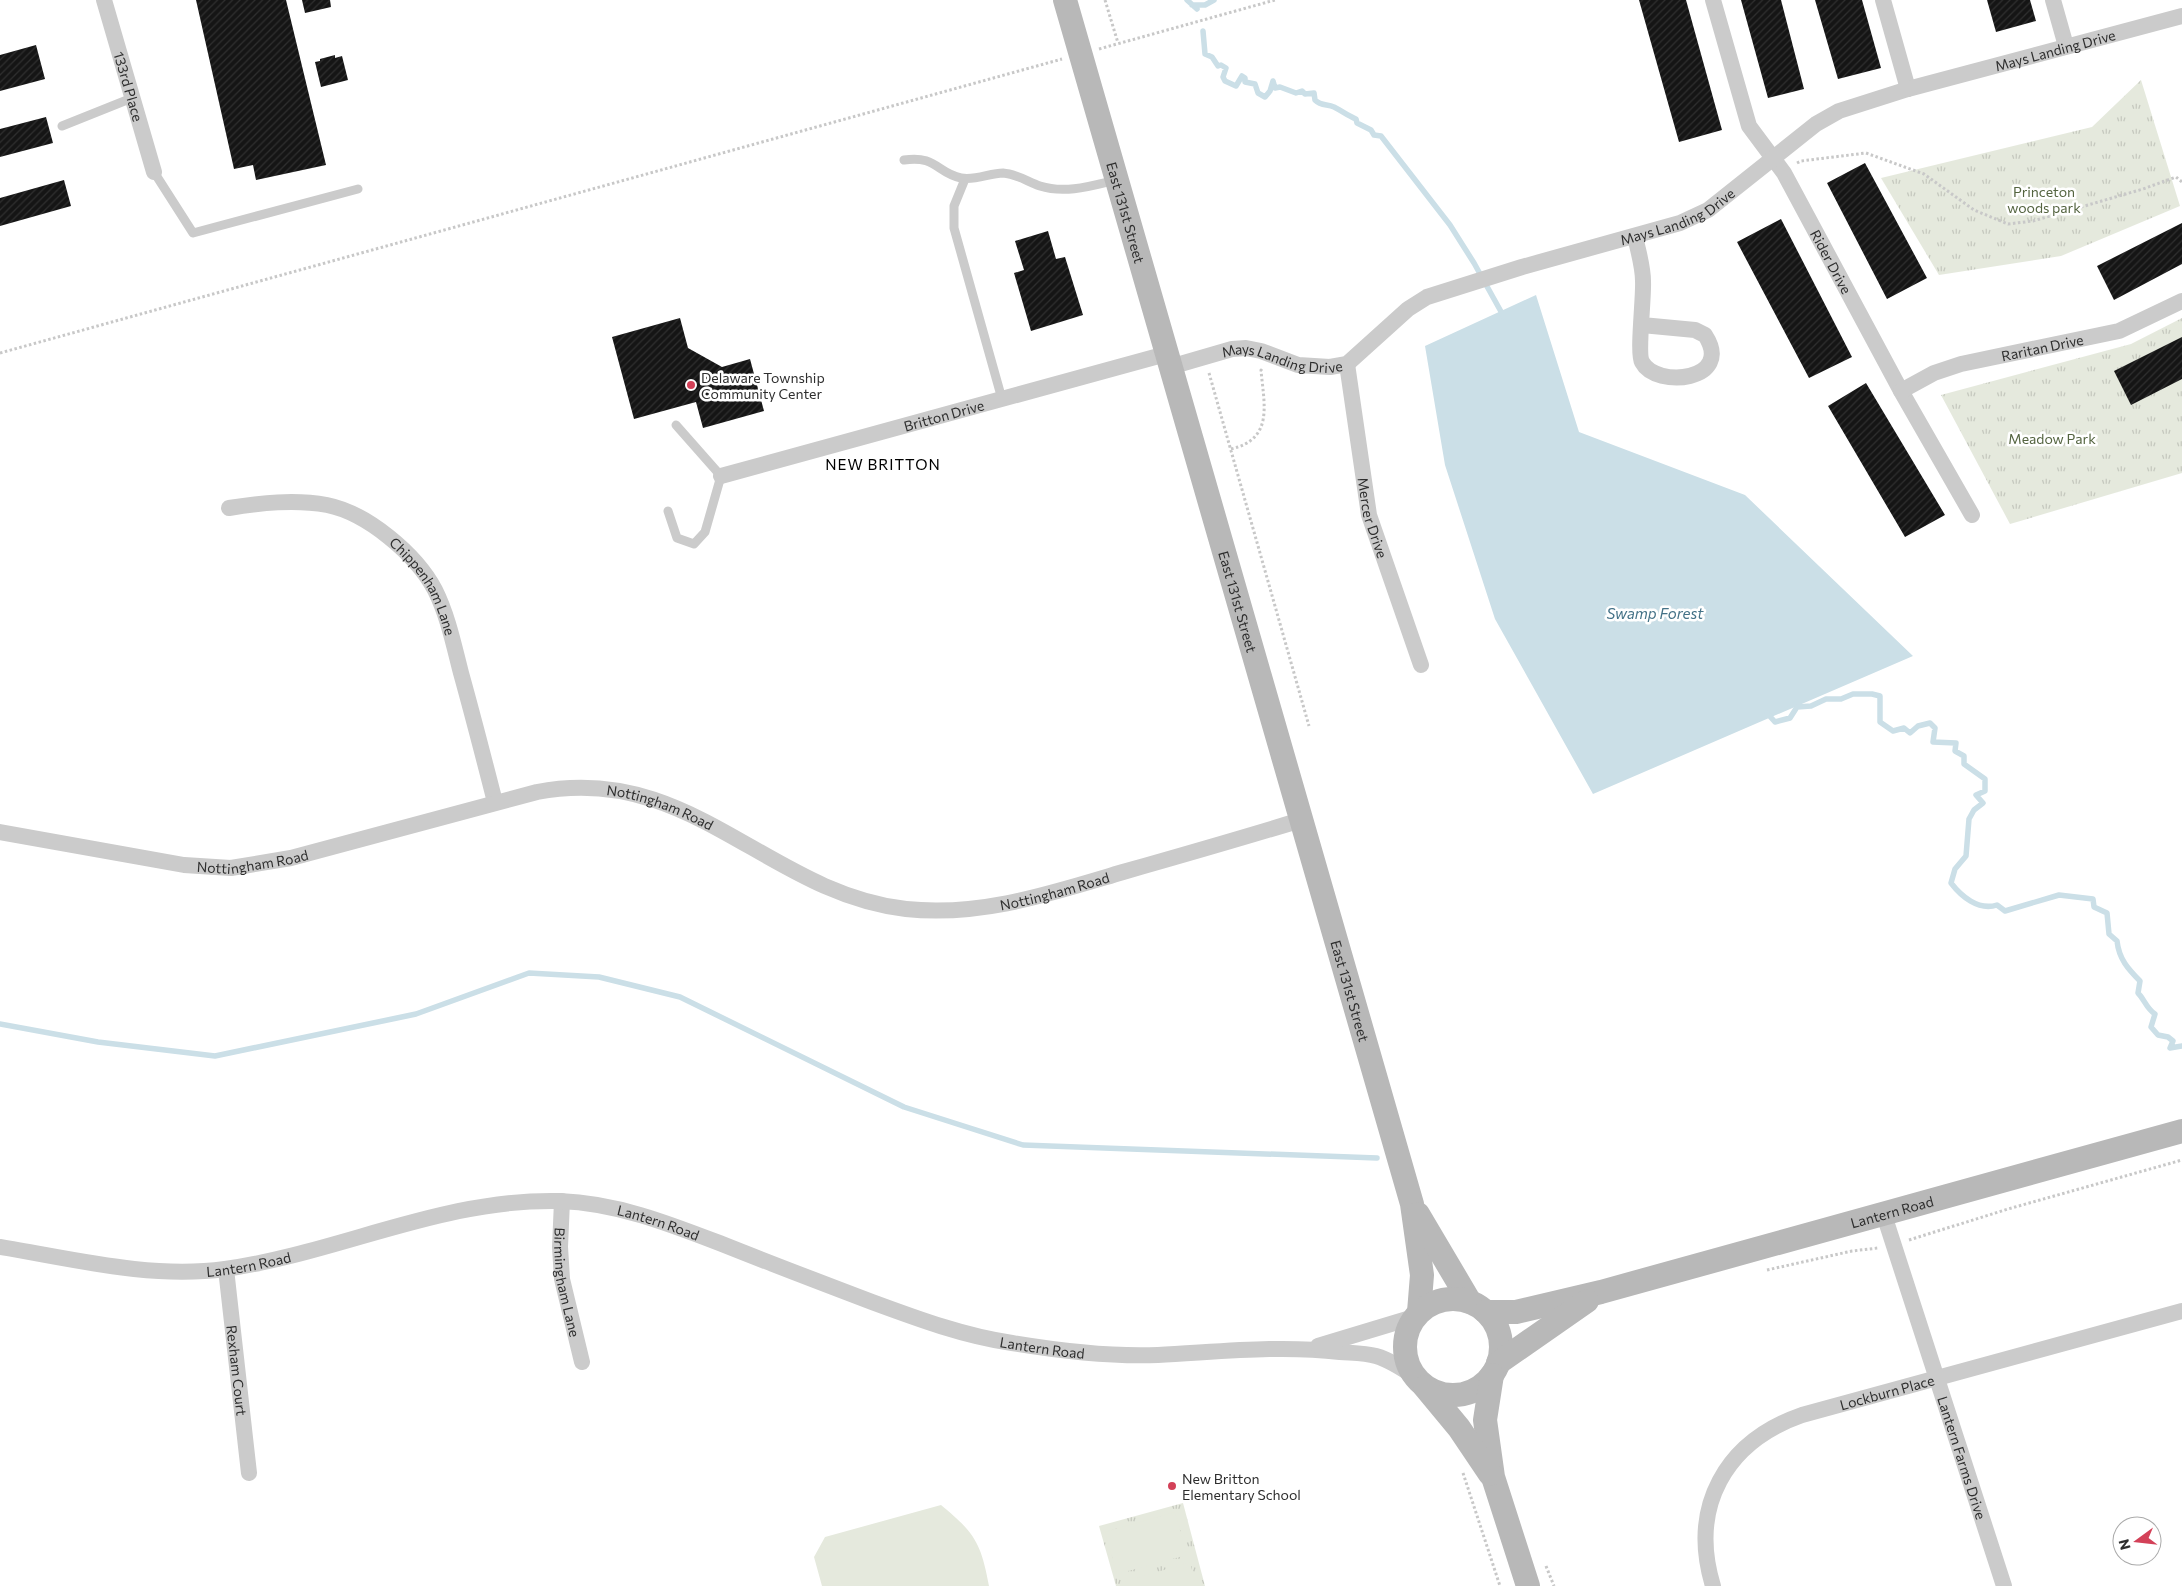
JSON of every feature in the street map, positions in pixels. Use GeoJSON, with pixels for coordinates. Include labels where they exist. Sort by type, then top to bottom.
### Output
{"type":"FeatureCollection","features":[{"type":"Feature","properties":{"kind":"street","name":"133rd Place"},"geometry":{"type":"LineString","coordinates":[[104,0],[154,172]]}},
{"type":"Feature","properties":{"kind":"street","name":"East 131st Street"},"geometry":{"type":"LineString","coordinates":[[1065,0],[1412,1204],[1422,1275],[1416,1315]]}},
{"type":"Feature","properties":{"kind":"street","name":"Rider Drive"},"geometry":{"type":"LineString","coordinates":[[1713,0],[1749,126],[1784,173],[1900,391],[1972,515]]}},
{"type":"Feature","properties":{"kind":"street"},"geometry":{"type":"LineString","coordinates":[[1883,0],[1908,89]]}},
{"type":"Feature","properties":{"kind":"street"},"geometry":{"type":"LineString","coordinates":[[2053,0],[2066,46]]}},
{"type":"Feature","properties":{"kind":"street","name":"Mays Landing Drive"},"geometry":{"type":"LineString","coordinates":[[1168,360],[1205,357],[1232,349],[1246,348],[1260,350],[1298,365],[1330,367],[1347,364],[1408,309],[1427,297],[1522,267],[1680,223],[1708,210],[1816,124],[1839,111],[1908,89],[2182,16]]}},
{"type":"Feature","properties":{"kind":"street"},"geometry":{"type":"LineString","coordinates":[[1635,236],[1643,279],[1640,356],[1648,370],[1664,376],[1682,377],[1702,372],[1710,363],[1712,351],[1705,334],[1695,330],[1642,325]]}},
{"type":"Feature","properties":{"kind":"street","name":"Raritan Drive"},"geometry":{"type":"LineString","coordinates":[[1900,391],[1934,373],[1962,364],[2119,331],[2182,301]]}},
{"type":"Feature","properties":{"kind":"street","name":"Britton Drive"},"geometry":{"type":"LineString","coordinates":[[721,476],[1002,399],[1168,360]]}},
{"type":"Feature","properties":{"kind":"street","name":"Mercer Drive"},"geometry":{"type":"LineString","coordinates":[[1347,364],[1368,516],[1422,666]]}},
{"type":"Feature","properties":{"kind":"street","name":"Chippenham Lane"},"geometry":{"type":"LineString","coordinates":[[229,508],[274,502],[329,506],[344,510],[377,529],[410,557],[435,590],[447,621],[495,802]]}},
{"type":"Feature","properties":{"kind":"street","name":"Nottingham Road"},"geometry":{"type":"LineString","coordinates":[[0,832],[184,865],[232,868],[291,858],[495,802],[572,787],[610,788],[639,794],[666,803],[700,819],[790,869],[835,890],[885,905],[906,909],[946,910],[1015,903],[1301,820]]}},
{"type":"Feature","properties":{"kind":"street","name":"Lantern Road"},"geometry":{"type":"LineString","coordinates":[[1478,1307],[1516,1312],[1601,1292],[2182,1131]]}},
{"type":"Feature","properties":{"kind":"street","name":"Lantern Road"},"geometry":{"type":"LineString","coordinates":[[0,1247],[131,1268],[174,1271],[226,1269],[257,1263],[422,1218],[484,1205],[518,1201],[562,1201],[632,1212],[678,1227],[928,1322],[1002,1342],[1087,1353],[1155,1355],[1230,1350],[1309,1348],[1375,1356],[1419,1381]]}},
{"type":"Feature","properties":{"kind":"street","name":"Birmingham Lane"},"geometry":{"type":"LineString","coordinates":[[562,1201],[560,1247],[562,1279],[582,1362]]}},
{"type":"Feature","properties":{"kind":"street","name":"East 131st Street"},"geometry":{"type":"LineString","coordinates":[[1412,1204],[1478,1307]]}},
{"type":"Feature","properties":{"kind":"street","name":"Lantern Farms Drive"},"geometry":{"type":"LineString","coordinates":[[1884,1215],[2004,1586]]}},
{"type":"Feature","properties":{"kind":"street","name":"Rexham Court"},"geometry":{"type":"LineString","coordinates":[[226,1269],[249,1473]]}},
{"type":"Feature","properties":{"kind":"street","name":"Lantern Road"},"geometry":{"type":"LineString","coordinates":[[1495,1369],[1534,1336],[1601,1292]]}},
{"type":"Feature","properties":{"kind":"street"},"geometry":{"type":"LineString","coordinates":[[1493,1477],[1459,1428],[1419,1381],[1408,1364],[1404,1348],[1406,1333],[1416,1315],[1435,1302],[1453,1298],[1478,1307],[1496,1327],[1501,1345],[1485,1420],[1493,1477],[1528,1586]]}},
{"type":"Feature","properties":{"kind":"street","name":"Lockburn Place"},"geometry":{"type":"LineString","coordinates":[[1713,1586],[1704,1539],[1706,1519],[1721,1479],[1752,1441],[1774,1426],[1802,1415],[2182,1311]]}},
{"type":"Feature","properties":{"kind":"street","name":"Lantern Road"},"geometry":{"type":"LineString","coordinates":[[1309,1348],[1416,1315]]}},
{"type":"Feature","properties":{"kind":"street"},"geometry":{"type":"LineString","coordinates":[[1419,1381],[1440,1394],[1459,1395],[1478,1388],[1495,1369]]}},
{"type":"Feature","properties":{"kind":"lane"},"geometry":{"type":"LineString","coordinates":[[62,126],[132,98]]}},
{"type":"Feature","properties":{"kind":"lane"},"geometry":{"type":"LineString","coordinates":[[904,160],[924,160],[955,177],[965,179],[1004,173],[1040,186],[1065,190],[1116,180]]}},
{"type":"Feature","properties":{"kind":"lane"},"geometry":{"type":"LineString","coordinates":[[154,172],[193,233],[358,189]]}},
{"type":"Feature","properties":{"kind":"lane"},"geometry":{"type":"LineString","coordinates":[[965,179],[954,206],[954,228],[1002,399]]}},
{"type":"Feature","properties":{"kind":"lane"},"geometry":{"type":"LineString","coordinates":[[668,511],[677,538],[694,544],[705,532],[721,476],[676,425]]}},
{"type":"Feature","properties":{"kind":"path"},"geometry":{"type":"LineString","coordinates":[[1105,0],[1118,43]]}},
{"type":"Feature","properties":{"kind":"path"},"geometry":{"type":"LineString","coordinates":[[1092,51],[1275,0]]}},
{"type":"Feature","properties":{"kind":"path"},"geometry":{"type":"LineString","coordinates":[[0,352],[1068,57]]}},
{"type":"Feature","properties":{"kind":"path"},"geometry":{"type":"LineString","coordinates":[[1924,174],[1974,210],[2008,224],[2033,221],[2143,189],[2166,178],[2176,176],[2182,182]]}},
{"type":"Feature","properties":{"kind":"path"},"geometry":{"type":"LineString","coordinates":[[1205,357],[1309,726]]}},
{"type":"Feature","properties":{"kind":"path"},"geometry":{"type":"LineString","coordinates":[[1765,1270],[1852,1251],[1869,1251],[2182,1160]]}},
{"type":"Feature","properties":{"kind":"path"},"geometry":{"type":"LineString","coordinates":[[1462,1470],[1500,1586]]}},
{"type":"Feature","properties":{"kind":"path"},"geometry":{"type":"LineString","coordinates":[[1543,1558],[1554,1586]]}},
{"type":"Feature","properties":{"kind":"green space","name":"Princeton woods park"},"geometry":{"type":"Polygon","coordinates":[[[2141,80],[2180,206],[2061,256],[1939,275],[1881,178],[2092,127],[2141,80]]]}},
{"type":"Feature","properties":{"kind":"green space","name":"Meadow Park"},"geometry":{"type":"Polygon","coordinates":[[[2182,318],[2182,473],[2010,524],[1941,395],[2131,344],[2182,318]]]}},
{"type":"Feature","properties":{"kind":"green space"},"geometry":{"type":"Polygon","coordinates":[[[1183,1503],[1205,1586],[1116,1586],[1099,1526],[1183,1503]]]}},
{"type":"Feature","properties":{"kind":"green space"},"geometry":{"type":"Polygon","coordinates":[[[941,1505],[962,1523],[975,1540],[983,1559],[989,1586],[822,1586],[814,1557],[825,1537],[941,1505]]]}},
{"type":"Feature","properties":{"kind":"green space"},"geometry":{"type":"Polygon","coordinates":[[[1175,1512],[1187,1555],[1117,1574],[1105,1532],[1175,1512]]]}},
{"type":"Feature","properties":{"kind":"green space"},"geometry":{"type":"Polygon","coordinates":[[[1190,1562],[1196,1586],[1121,1586],[1121,1583],[1190,1562]]]}},
{"type":"Feature","properties":{"kind":"water","name":"Swamp Forest"},"geometry":{"type":"Polygon","coordinates":[[[1536,295],[1579,432],[1745,495],[1913,656],[1593,794],[1495,619],[1445,465],[1425,346],[1536,295]]]}},
{"type":"Feature","properties":{"kind":"building"},"geometry":{"type":"Polygon","coordinates":[[[196,0],[286,0],[326,165],[256,180],[253,165],[234,169],[196,0]]]}},
{"type":"Feature","properties":{"kind":"building"},"geometry":{"type":"Polygon","coordinates":[[[302,0],[330,0],[331,7],[305,13],[302,0]]]}},
{"type":"Feature","properties":{"kind":"building"},"geometry":{"type":"Polygon","coordinates":[[[1639,0],[1686,0],[1722,130],[1679,142],[1639,0]]]}},
{"type":"Feature","properties":{"kind":"building"},"geometry":{"type":"Polygon","coordinates":[[[1741,0],[1781,0],[1804,89],[1768,98],[1741,0]]]}},
{"type":"Feature","properties":{"kind":"building"},"geometry":{"type":"Polygon","coordinates":[[[1815,0],[1862,0],[1881,68],[1838,79],[1815,0]]]}},
{"type":"Feature","properties":{"kind":"building"},"geometry":{"type":"Polygon","coordinates":[[[1987,0],[2030,0],[2036,21],[1996,32],[1987,0]]]}},
{"type":"Feature","properties":{"kind":"building"},"geometry":{"type":"Polygon","coordinates":[[[36,45],[45,79],[0,91],[0,55],[36,45]]]}},
{"type":"Feature","properties":{"kind":"building"},"geometry":{"type":"Polygon","coordinates":[[[335,55],[335,58],[342,56],[348,80],[321,87],[315,62],[335,55]]]}},
{"type":"Feature","properties":{"kind":"building"},"geometry":{"type":"Polygon","coordinates":[[[46,117],[53,143],[0,157],[0,129],[46,117]]]}},
{"type":"Feature","properties":{"kind":"building"},"geometry":{"type":"Polygon","coordinates":[[[1865,163],[1927,278],[1887,299],[1827,183],[1865,163]]]}},
{"type":"Feature","properties":{"kind":"building"},"geometry":{"type":"Polygon","coordinates":[[[64,180],[71,206],[0,226],[0,198],[64,180]]]}},
{"type":"Feature","properties":{"kind":"building"},"geometry":{"type":"Polygon","coordinates":[[[1781,219],[1852,357],[1809,378],[1737,242],[1781,219]]]}},
{"type":"Feature","properties":{"kind":"building"},"geometry":{"type":"Polygon","coordinates":[[[2182,223],[2182,264],[2114,300],[2097,266],[2182,223]]]}},
{"type":"Feature","properties":{"kind":"building"},"geometry":{"type":"Polygon","coordinates":[[[1048,231],[1056,259],[1065,257],[1083,315],[1031,331],[1014,273],[1024,270],[1015,241],[1048,231]]]}},
{"type":"Feature","properties":{"kind":"building","name":"Delaware Township Community Center"},"geometry":{"type":"Polygon","coordinates":[[[680,318],[688,348],[722,367],[750,359],[764,411],[703,428],[696,402],[634,419],[612,337],[680,318]]]}},
{"type":"Feature","properties":{"kind":"building"},"geometry":{"type":"Polygon","coordinates":[[[2182,337],[2182,379],[2131,405],[2114,371],[2182,337]]]}},
{"type":"Feature","properties":{"kind":"building"},"geometry":{"type":"Polygon","coordinates":[[[1866,383],[1945,515],[1905,537],[1828,406],[1866,383]]]}},
{"type":"Feature","properties":{"kind":"waterway"},"geometry":{"type":"LineString","coordinates":[[1187,0],[1197,9]]}},
{"type":"Feature","properties":{"kind":"waterway"},"geometry":{"type":"LineString","coordinates":[[1192,5],[1205,5],[1214,0]]}},
{"type":"Feature","properties":{"kind":"waterway"},"geometry":{"type":"LineString","coordinates":[[1203,31],[1205,54],[1212,57],[1218,66],[1221,65],[1226,68],[1223,77],[1225,81],[1236,86],[1242,76],[1245,78],[1245,82],[1255,84],[1258,93],[1265,97],[1270,91],[1273,81],[1275,88],[1280,87],[1296,93],[1302,91],[1305,94],[1314,93],[1317,102],[1331,106],[1356,119],[1357,123],[1371,130],[1374,135],[1381,136],[1450,225],[1504,317]]}},
{"type":"Feature","properties":{"kind":"waterway"},"geometry":{"type":"LineString","coordinates":[[1767,713],[1775,722],[1790,718],[1797,707],[1811,706],[1826,699],[1841,699],[1853,694],[1872,694],[1880,696],[1880,722],[1893,731],[1904,728],[1910,733],[1918,726],[1930,723],[1935,728],[1933,742],[1956,743],[1955,751],[1964,756],[1964,764],[1985,779],[1985,791],[1976,795],[1983,803],[1974,810],[1969,819],[1966,856],[1955,869],[1951,883],[1971,901],[1983,906],[1997,905],[2005,911],[2059,895],[2093,899],[2094,907],[2107,913],[2109,934],[2117,941],[2125,963],[2140,981],[2138,993],[2155,1014],[2151,1027],[2158,1035],[2168,1037],[2173,1041],[2170,1048],[2182,1046]]}},
{"type":"Feature","properties":{"kind":"waterway"},"geometry":{"type":"LineString","coordinates":[[0,1024],[98,1042],[215,1056],[416,1014],[529,973],[599,977],[680,997],[904,1107],[1023,1145],[1377,1158]]}},
{"type":"Feature","properties":{"kind":"place","name":"Delaware Township Community Center"},"geometry":{"type":"Point","coordinates":[691,385]}},
{"type":"Feature","properties":{"kind":"place","name":"New Britton Elementary School"},"geometry":{"type":"Point","coordinates":[1172,1486]}},
{"type":"Feature","properties":{"kind":"district","name":"NEW BRITTON"},"geometry":{"type":"Point","coordinates":[883,464]}}]}
